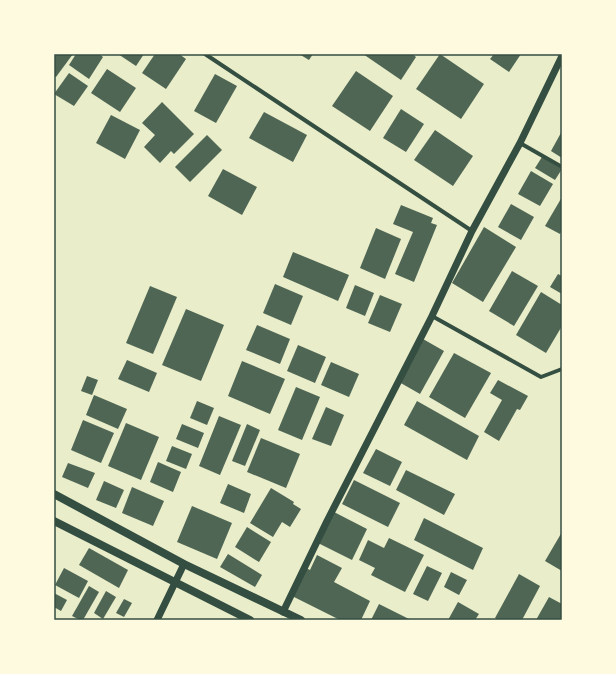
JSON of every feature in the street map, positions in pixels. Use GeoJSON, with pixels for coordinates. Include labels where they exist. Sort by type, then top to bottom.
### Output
{"type":"FeatureCollection","features":[{"type":"Feature","properties":{"kind":"main road"},"geometry":{"type":"LineString","coordinates":[[54,494],[184,564],[301,620]]}},
{"type":"Feature","properties":{"kind":"main road"},"geometry":{"type":"LineString","coordinates":[[54,521],[250,620]]}},
{"type":"Feature","properties":{"kind":"street"},"geometry":{"type":"LineString","coordinates":[[205,54],[472,231]]}},
{"type":"Feature","properties":{"kind":"street"},"geometry":{"type":"LineString","coordinates":[[283,612],[327,521],[432,316],[472,231],[520,143],[562,56]]}},
{"type":"Feature","properties":{"kind":"street"},"geometry":{"type":"LineString","coordinates":[[520,143],[562,167]]}},
{"type":"Feature","properties":{"kind":"street"},"geometry":{"type":"LineString","coordinates":[[432,316],[541,377],[562,369]]}},
{"type":"Feature","properties":{"kind":"street"},"geometry":{"type":"LineString","coordinates":[[157,620],[184,564]]}},
{"type":"Feature","properties":{"kind":"building"},"geometry":{"type":"Polygon","coordinates":[[[54,54],[73,54],[56,77],[54,76],[54,54]]]}},
{"type":"Feature","properties":{"kind":"building"},"geometry":{"type":"Polygon","coordinates":[[[76,54],[99,54],[103,57],[89,79],[69,65],[76,54]]]}},
{"type":"Feature","properties":{"kind":"building"},"geometry":{"type":"Polygon","coordinates":[[[118,54],[144,54],[136,66],[118,54]]]}},
{"type":"Feature","properties":{"kind":"building"},"geometry":{"type":"Polygon","coordinates":[[[155,54],[179,54],[186,59],[166,89],[142,73],[155,54]]]}},
{"type":"Feature","properties":{"kind":"building"},"geometry":{"type":"Polygon","coordinates":[[[299,54],[313,54],[309,60],[299,54]]]}},
{"type":"Feature","properties":{"kind":"building"},"geometry":{"type":"Polygon","coordinates":[[[363,54],[412,54],[416,57],[401,80],[363,54]]]}},
{"type":"Feature","properties":{"kind":"building"},"geometry":{"type":"Polygon","coordinates":[[[440,54],[484,84],[461,119],[416,89],[440,54]]]}},
{"type":"Feature","properties":{"kind":"building"},"geometry":{"type":"Polygon","coordinates":[[[494,54],[521,54],[509,72],[490,59],[494,54]]]}},
{"type":"Feature","properties":{"kind":"building"},"geometry":{"type":"Polygon","coordinates":[[[107,69],[136,88],[120,112],[91,93],[107,69]]]}},
{"type":"Feature","properties":{"kind":"building"},"geometry":{"type":"Polygon","coordinates":[[[356,71],[393,96],[370,131],[332,106],[356,71]]]}},
{"type":"Feature","properties":{"kind":"building"},"geometry":{"type":"Polygon","coordinates":[[[69,73],[88,86],[74,106],[54,94],[69,73]]]}},
{"type":"Feature","properties":{"kind":"building"},"geometry":{"type":"Polygon","coordinates":[[[215,74],[237,86],[216,123],[194,111],[215,74]]]}},
{"type":"Feature","properties":{"kind":"building"},"geometry":{"type":"Polygon","coordinates":[[[162,102],[194,134],[174,154],[171,151],[160,163],[144,147],[155,135],[142,123],[162,102]]]}},
{"type":"Feature","properties":{"kind":"building"},"geometry":{"type":"Polygon","coordinates":[[[401,109],[424,124],[406,152],[383,138],[401,109]]]}},
{"type":"Feature","properties":{"kind":"building"},"geometry":{"type":"Polygon","coordinates":[[[264,112],[307,135],[293,162],[249,138],[264,112]]]}},
{"type":"Feature","properties":{"kind":"building"},"geometry":{"type":"Polygon","coordinates":[[[111,115],[140,130],[125,159],[96,143],[111,115]]]}},
{"type":"Feature","properties":{"kind":"building"},"geometry":{"type":"Polygon","coordinates":[[[435,130],[473,156],[453,186],[414,160],[435,130]]]}},
{"type":"Feature","properties":{"kind":"building"},"geometry":{"type":"Polygon","coordinates":[[[562,131],[562,158],[551,151],[562,131]]]}},
{"type":"Feature","properties":{"kind":"building"},"geometry":{"type":"Polygon","coordinates":[[[207,135],[222,150],[190,182],[175,167],[207,135]]]}},
{"type":"Feature","properties":{"kind":"building"},"geometry":{"type":"Polygon","coordinates":[[[542,157],[562,169],[555,180],[535,168],[542,157]]]}},
{"type":"Feature","properties":{"kind":"building"},"geometry":{"type":"Polygon","coordinates":[[[223,169],[257,187],[242,215],[208,196],[223,169]]]}},
{"type":"Feature","properties":{"kind":"building"},"geometry":{"type":"Polygon","coordinates":[[[531,171],[553,184],[540,206],[518,194],[531,171]]]}},
{"type":"Feature","properties":{"kind":"building"},"geometry":{"type":"Polygon","coordinates":[[[562,197],[562,230],[560,234],[545,226],[562,197]]]}},
{"type":"Feature","properties":{"kind":"building"},"geometry":{"type":"Polygon","coordinates":[[[511,204],[534,217],[521,240],[498,227],[511,204]]]}},
{"type":"Feature","properties":{"kind":"building"},"geometry":{"type":"Polygon","coordinates":[[[401,205],[433,218],[431,223],[437,225],[414,282],[395,274],[413,232],[393,224],[401,205]]]}},
{"type":"Feature","properties":{"kind":"building"},"geometry":{"type":"Polygon","coordinates":[[[484,227],[516,247],[483,302],[452,283],[484,227]]]}},
{"type":"Feature","properties":{"kind":"building"},"geometry":{"type":"Polygon","coordinates":[[[376,228],[401,239],[385,279],[360,268],[376,228]]]}},
{"type":"Feature","properties":{"kind":"building"},"geometry":{"type":"Polygon","coordinates":[[[293,252],[349,275],[338,301],[283,277],[293,252]]]}},
{"type":"Feature","properties":{"kind":"building"},"geometry":{"type":"Polygon","coordinates":[[[512,271],[538,286],[514,326],[489,311],[512,271]]]}},
{"type":"Feature","properties":{"kind":"building"},"geometry":{"type":"Polygon","coordinates":[[[558,274],[562,276],[562,294],[550,287],[558,274]]]}},
{"type":"Feature","properties":{"kind":"building"},"geometry":{"type":"Polygon","coordinates":[[[275,284],[303,296],[291,325],[263,313],[275,284]]]}},
{"type":"Feature","properties":{"kind":"building"},"geometry":{"type":"Polygon","coordinates":[[[355,285],[374,293],[365,316],[346,308],[355,285]]]}},
{"type":"Feature","properties":{"kind":"building"},"geometry":{"type":"Polygon","coordinates":[[[150,286],[177,297],[153,354],[126,343],[150,286]]]}},
{"type":"Feature","properties":{"kind":"building"},"geometry":{"type":"Polygon","coordinates":[[[541,292],[562,305],[562,326],[546,353],[516,335],[541,292]]]}},
{"type":"Feature","properties":{"kind":"building"},"geometry":{"type":"Polygon","coordinates":[[[380,295],[402,304],[390,332],[368,323],[380,295]]]}},
{"type":"Feature","properties":{"kind":"building"},"geometry":{"type":"Polygon","coordinates":[[[186,309],[224,325],[201,381],[162,365],[186,309]]]}},
{"type":"Feature","properties":{"kind":"building"},"geometry":{"type":"Polygon","coordinates":[[[257,325],[290,339],[280,364],[246,350],[257,325]]]}},
{"type":"Feature","properties":{"kind":"building"},"geometry":{"type":"Polygon","coordinates":[[[423,339],[444,351],[420,394],[399,382],[423,339]]]}},
{"type":"Feature","properties":{"kind":"building"},"geometry":{"type":"Polygon","coordinates":[[[298,345],[326,357],[315,383],[287,371],[298,345]]]}},
{"type":"Feature","properties":{"kind":"building"},"geometry":{"type":"Polygon","coordinates":[[[454,353],[491,373],[465,418],[429,397],[454,353]]]}},
{"type":"Feature","properties":{"kind":"building"},"geometry":{"type":"Polygon","coordinates":[[[127,360],[157,373],[149,392],[118,379],[127,360]]]}},
{"type":"Feature","properties":{"kind":"building"},"geometry":{"type":"Polygon","coordinates":[[[242,361],[285,379],[270,414],[228,396],[242,361]]]}},
{"type":"Feature","properties":{"kind":"building"},"geometry":{"type":"Polygon","coordinates":[[[331,362],[359,374],[349,397],[321,385],[331,362]]]}},
{"type":"Feature","properties":{"kind":"building"},"geometry":{"type":"Polygon","coordinates":[[[87,376],[98,380],[92,395],[81,391],[87,376]]]}},
{"type":"Feature","properties":{"kind":"building"},"geometry":{"type":"Polygon","coordinates":[[[498,380],[528,396],[520,410],[517,409],[499,441],[484,432],[502,400],[490,393],[498,380]]]}},
{"type":"Feature","properties":{"kind":"building"},"geometry":{"type":"Polygon","coordinates":[[[296,387],[320,397],[302,440],[278,430],[296,387]]]}},
{"type":"Feature","properties":{"kind":"building"},"geometry":{"type":"Polygon","coordinates":[[[94,395],[127,409],[118,429],[86,415],[94,395]]]}},
{"type":"Feature","properties":{"kind":"building"},"geometry":{"type":"Polygon","coordinates":[[[197,401],[214,408],[207,425],[190,418],[197,401]]]}},
{"type":"Feature","properties":{"kind":"building"},"geometry":{"type":"Polygon","coordinates":[[[417,401],[479,436],[467,460],[404,425],[417,401]]]}},
{"type":"Feature","properties":{"kind":"building"},"geometry":{"type":"Polygon","coordinates":[[[326,407],[344,415],[331,446],[312,439],[326,407]]]}},
{"type":"Feature","properties":{"kind":"building"},"geometry":{"type":"Polygon","coordinates":[[[219,416],[241,425],[220,475],[199,466],[219,416]]]}},
{"type":"Feature","properties":{"kind":"building"},"geometry":{"type":"Polygon","coordinates":[[[83,420],[114,433],[101,463],[71,450],[83,420]]]}},
{"type":"Feature","properties":{"kind":"building"},"geometry":{"type":"Polygon","coordinates":[[[126,423],[159,437],[141,480],[108,466],[126,423]]]}},
{"type":"Feature","properties":{"kind":"building"},"geometry":{"type":"Polygon","coordinates":[[[182,424],[204,433],[198,448],[176,439],[182,424]]]}},
{"type":"Feature","properties":{"kind":"building"},"geometry":{"type":"Polygon","coordinates":[[[247,424],[260,430],[245,466],[232,461],[247,424]]]}},
{"type":"Feature","properties":{"kind":"building"},"geometry":{"type":"Polygon","coordinates":[[[261,438],[300,454],[286,488],[247,472],[261,438]]]}},
{"type":"Feature","properties":{"kind":"building"},"geometry":{"type":"Polygon","coordinates":[[[172,446],[192,454],[186,469],[166,461],[172,446]]]}},
{"type":"Feature","properties":{"kind":"building"},"geometry":{"type":"Polygon","coordinates":[[[376,449],[402,462],[390,486],[363,473],[376,449]]]}},
{"type":"Feature","properties":{"kind":"building"},"geometry":{"type":"Polygon","coordinates":[[[158,462],[181,472],[173,492],[150,482],[158,462]]]}},
{"type":"Feature","properties":{"kind":"building"},"geometry":{"type":"Polygon","coordinates":[[[68,463],[95,473],[88,488],[62,477],[68,463]]]}},
{"type":"Feature","properties":{"kind":"building"},"geometry":{"type":"Polygon","coordinates":[[[406,470],[455,494],[444,515],[396,490],[406,470]]]}},
{"type":"Feature","properties":{"kind":"building"},"geometry":{"type":"Polygon","coordinates":[[[354,480],[400,503],[388,527],[342,504],[354,480]]]}},
{"type":"Feature","properties":{"kind":"building"},"geometry":{"type":"Polygon","coordinates":[[[104,481],[124,490],[116,508],[96,500],[104,481]]]}},
{"type":"Feature","properties":{"kind":"building"},"geometry":{"type":"Polygon","coordinates":[[[228,484],[251,494],[244,513],[220,503],[228,484]]]}},
{"type":"Feature","properties":{"kind":"building"},"geometry":{"type":"Polygon","coordinates":[[[132,487],[164,501],[153,526],[122,513],[132,487]]]}},
{"type":"Feature","properties":{"kind":"building"},"geometry":{"type":"Polygon","coordinates":[[[271,488],[294,502],[293,504],[301,509],[290,527],[282,522],[273,537],[250,523],[271,488]]]}},
{"type":"Feature","properties":{"kind":"building"},"geometry":{"type":"Polygon","coordinates":[[[192,506],[232,523],[217,559],[177,542],[192,506]]]}},
{"type":"Feature","properties":{"kind":"building"},"geometry":{"type":"Polygon","coordinates":[[[334,512],[367,529],[352,560],[318,543],[334,512]]]}},
{"type":"Feature","properties":{"kind":"building"},"geometry":{"type":"Polygon","coordinates":[[[424,518],[483,548],[473,570],[414,540],[424,518]]]}},
{"type":"Feature","properties":{"kind":"building"},"geometry":{"type":"Polygon","coordinates":[[[247,527],[271,542],[259,562],[235,547],[247,527]]]}},
{"type":"Feature","properties":{"kind":"building"},"geometry":{"type":"Polygon","coordinates":[[[562,532],[562,571],[545,561],[562,532]]]}},
{"type":"Feature","properties":{"kind":"building"},"geometry":{"type":"Polygon","coordinates":[[[389,538],[424,555],[405,592],[371,575],[375,568],[359,560],[368,540],[384,548],[389,538]]]}},
{"type":"Feature","properties":{"kind":"building"},"geometry":{"type":"Polygon","coordinates":[[[89,548],[128,570],[119,588],[79,565],[89,548]]]}},
{"type":"Feature","properties":{"kind":"building"},"geometry":{"type":"Polygon","coordinates":[[[228,554],[262,575],[255,587],[220,567],[228,554]]]}},
{"type":"Feature","properties":{"kind":"building"},"geometry":{"type":"Polygon","coordinates":[[[317,555],[342,568],[334,582],[370,601],[361,620],[340,620],[292,596],[306,568],[310,570],[317,555]]]}},
{"type":"Feature","properties":{"kind":"building"},"geometry":{"type":"Polygon","coordinates":[[[427,566],[442,573],[428,601],[413,594],[427,566]]]}},
{"type":"Feature","properties":{"kind":"building"},"geometry":{"type":"Polygon","coordinates":[[[64,568],[88,581],[79,598],[55,585],[64,568]]]}},
{"type":"Feature","properties":{"kind":"building"},"geometry":{"type":"Polygon","coordinates":[[[451,572],[467,580],[459,595],[444,587],[451,572]]]}},
{"type":"Feature","properties":{"kind":"building"},"geometry":{"type":"Polygon","coordinates":[[[519,574],[540,586],[522,620],[498,620],[495,618],[519,574]]]}},
{"type":"Feature","properties":{"kind":"building"},"geometry":{"type":"Polygon","coordinates":[[[89,586],[99,592],[83,620],[80,620],[72,616],[89,586]]]}},
{"type":"Feature","properties":{"kind":"building"},"geometry":{"type":"Polygon","coordinates":[[[106,591],[116,597],[103,619],[94,613],[106,591]]]}},
{"type":"Feature","properties":{"kind":"building"},"geometry":{"type":"Polygon","coordinates":[[[54,593],[67,600],[61,611],[54,607],[54,593]]]}},
{"type":"Feature","properties":{"kind":"building"},"geometry":{"type":"Polygon","coordinates":[[[549,597],[562,604],[562,620],[536,620],[549,597]]]}},
{"type":"Feature","properties":{"kind":"building"},"geometry":{"type":"Polygon","coordinates":[[[124,599],[132,603],[124,617],[116,613],[124,599]]]}},
{"type":"Feature","properties":{"kind":"building"},"geometry":{"type":"Polygon","coordinates":[[[458,602],[479,614],[475,620],[448,620],[458,602]]]}},
{"type":"Feature","properties":{"kind":"building"},"geometry":{"type":"Polygon","coordinates":[[[379,604],[411,620],[371,620],[379,604]]]}}]}
